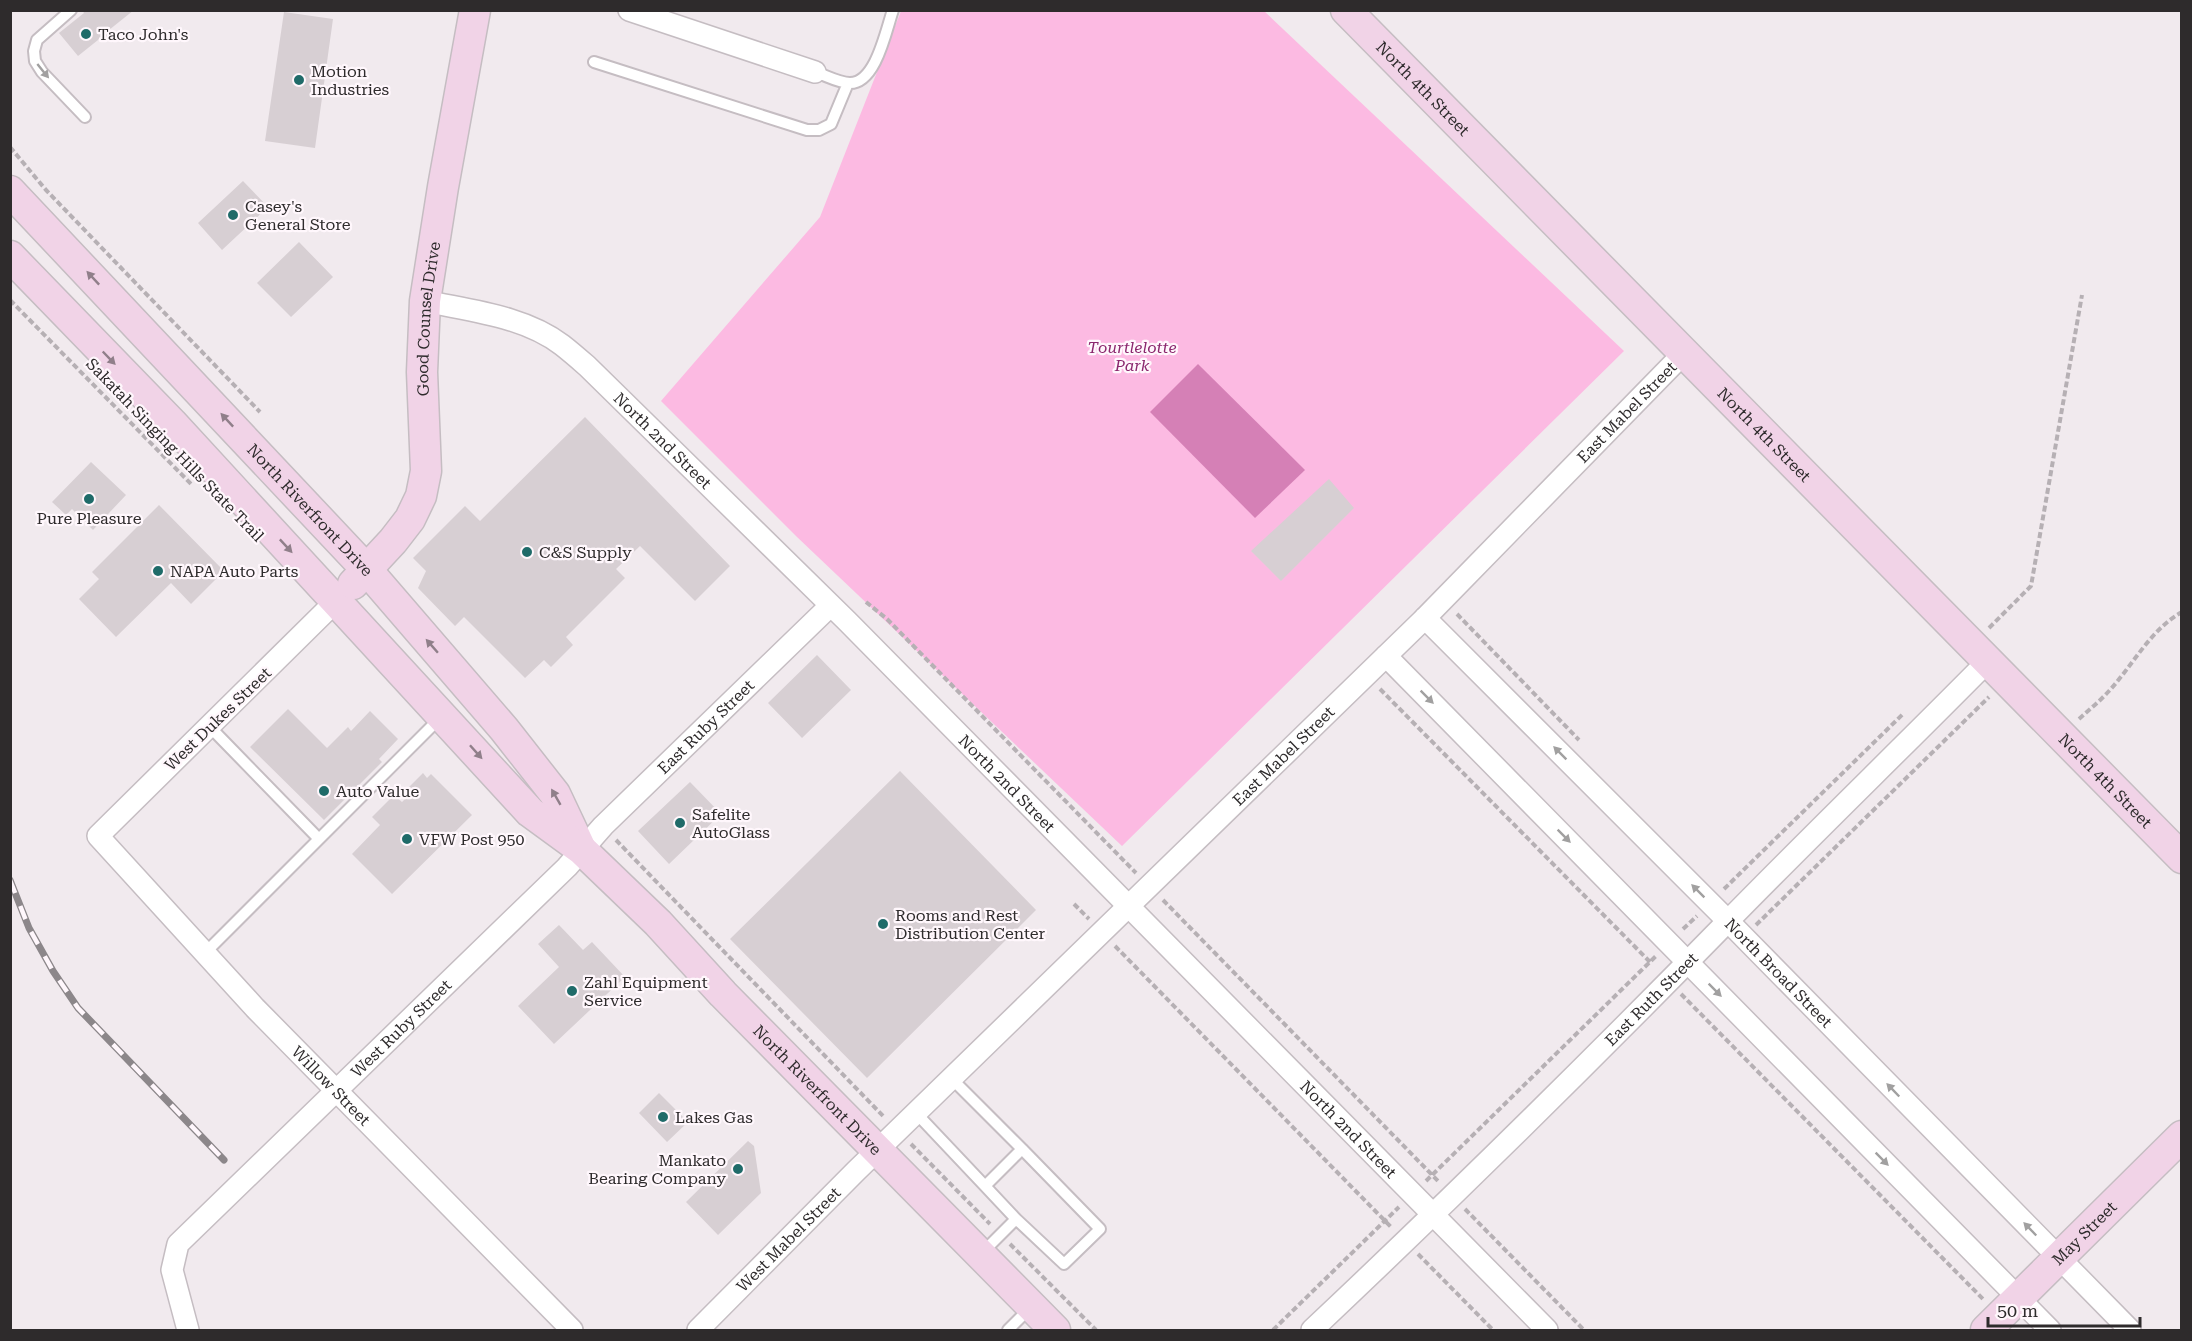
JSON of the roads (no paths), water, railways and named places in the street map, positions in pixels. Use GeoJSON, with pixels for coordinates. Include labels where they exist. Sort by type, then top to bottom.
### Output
{"type":"FeatureCollection","features":[{"type":"Feature","properties":{"kind":"main road","name":"Good Counsel Drive"},"geometry":{"type":"LineString","coordinates":[[336,601],[367,570],[404,526],[422,496],[426,471],[422,372],[425,301],[475,10]]}},
{"type":"Feature","properties":{"kind":"main road","name":"North 4th Street"},"geometry":{"type":"LineString","coordinates":[[1346,10],[2181,858]]}},
{"type":"Feature","properties":{"kind":"main road","name":"North Riverfront Drive"},"geometry":{"type":"LineString","coordinates":[[10,191],[367,570],[504,729],[555,794],[582,849]]}},
{"type":"Feature","properties":{"kind":"main road","name":"North Riverfront Drive"},"geometry":{"type":"LineString","coordinates":[[10,256],[172,423],[530,812],[582,849],[658,923],[723,994],[888,1141],[990,1244],[1032,1306],[1055,1330]]}},
{"type":"Feature","properties":{"kind":"main road","name":"May Street"},"geometry":{"type":"LineString","coordinates":[[2001,1315],[2060,1259],[2181,1136]]}},
{"type":"Feature","properties":{"kind":"street"},"geometry":{"type":"LineString","coordinates":[[629,10],[814,72]]}},
{"type":"Feature","properties":{"kind":"street","name":"North 2nd Street"},"geometry":{"type":"LineString","coordinates":[[425,301],[500,316],[532,328],[561,344],[587,366],[830,606],[1547,1330]]}},
{"type":"Feature","properties":{"kind":"street","name":"East Mabel Street"},"geometry":{"type":"LineString","coordinates":[[888,1141],[1425,618],[1683,354]]}},
{"type":"Feature","properties":{"kind":"street","name":"West Dukes Street"},"geometry":{"type":"LineString","coordinates":[[98,836],[336,601]]}},
{"type":"Feature","properties":{"kind":"street","name":"East Ruby Street"},"geometry":{"type":"LineString","coordinates":[[582,849],[830,606]]}},
{"type":"Feature","properties":{"kind":"street","name":"North Broad Street"},"geometry":{"type":"LineString","coordinates":[[1425,618],[1728,921],[2130,1330]]}},
{"type":"Feature","properties":{"kind":"street"},"geometry":{"type":"LineString","coordinates":[[1386,656],[1688,963],[2001,1315],[2050,1330]]}},
{"type":"Feature","properties":{"kind":"street","name":"East Ruth Street"},"geometry":{"type":"LineString","coordinates":[[1312,1330],[1434,1215],[1670,982],[1987,662]]}},
{"type":"Feature","properties":{"kind":"street","name":"Willow Street"},"geometry":{"type":"LineString","coordinates":[[98,836],[255,1008],[572,1330]]}},
{"type":"Feature","properties":{"kind":"street","name":"West Ruby Street"},"geometry":{"type":"LineString","coordinates":[[189,1330],[172,1270],[178,1244],[567,867],[582,849]]}},
{"type":"Feature","properties":{"kind":"street","name":"West Mabel Street"},"geometry":{"type":"LineString","coordinates":[[698,1330],[888,1141]]}},
{"type":"Feature","properties":{"kind":"lane"},"geometry":{"type":"LineString","coordinates":[[71,10],[37,40],[34,51],[35,61],[42,72],[85,117]]}},
{"type":"Feature","properties":{"kind":"lane"},"geometry":{"type":"LineString","coordinates":[[814,72],[848,83],[859,82],[868,74],[875,62],[893,10]]}},
{"type":"Feature","properties":{"kind":"lane"},"geometry":{"type":"LineString","coordinates":[[594,62],[807,130],[819,130],[831,124],[848,83]]}},
{"type":"Feature","properties":{"kind":"lane"},"geometry":{"type":"LineString","coordinates":[[205,954],[442,715]]}},
{"type":"Feature","properties":{"kind":"lane"},"geometry":{"type":"LineString","coordinates":[[210,727],[319,839]]}},
{"type":"Feature","properties":{"kind":"lane"},"geometry":{"type":"LineString","coordinates":[[916,1113],[1016,1219],[1064,1264],[1100,1228],[951,1078]]}},
{"type":"Feature","properties":{"kind":"lane"},"geometry":{"type":"LineString","coordinates":[[985,1186],[1022,1149]]}},
{"type":"Feature","properties":{"kind":"lane"},"geometry":{"type":"LineString","coordinates":[[990,1244],[1016,1219]]}},
{"type":"Feature","properties":{"kind":"lane"},"geometry":{"type":"LineString","coordinates":[[1008,1330],[1032,1306]]}},
{"type":"Feature","properties":{"kind":"railway"},"geometry":{"type":"LineString","coordinates":[[10,880],[29,928],[53,971],[78,1008],[224,1160]]}},
{"type":"Feature","properties":{"kind":"place","name":"Taco John's"},"geometry":{"type":"Point","coordinates":[86,34]}},
{"type":"Feature","properties":{"kind":"place","name":"Motion Industries"},"geometry":{"type":"Point","coordinates":[299,80]}},
{"type":"Feature","properties":{"kind":"place","name":"Casey's General Store"},"geometry":{"type":"Point","coordinates":[233,215]}},
{"type":"Feature","properties":{"kind":"place","name":"Pure Pleasure"},"geometry":{"type":"Point","coordinates":[89,499]}},
{"type":"Feature","properties":{"kind":"place","name":"C&S Supply"},"geometry":{"type":"Point","coordinates":[527,552]}},
{"type":"Feature","properties":{"kind":"place","name":"NAPA Auto Parts"},"geometry":{"type":"Point","coordinates":[158,571]}},
{"type":"Feature","properties":{"kind":"place","name":"Auto Value"},"geometry":{"type":"Point","coordinates":[324,791]}},
{"type":"Feature","properties":{"kind":"place","name":"Safelite AutoGlass"},"geometry":{"type":"Point","coordinates":[680,823]}},
{"type":"Feature","properties":{"kind":"place","name":"VFW Post 950"},"geometry":{"type":"Point","coordinates":[407,839]}},
{"type":"Feature","properties":{"kind":"place","name":"Rooms and Rest Distribution Center"},"geometry":{"type":"Point","coordinates":[883,924]}},
{"type":"Feature","properties":{"kind":"place","name":"Zahl Equipment Service"},"geometry":{"type":"Point","coordinates":[572,991]}},
{"type":"Feature","properties":{"kind":"place","name":"Lakes Gas"},"geometry":{"type":"Point","coordinates":[663,1117]}},
{"type":"Feature","properties":{"kind":"place","name":"Mankato Bearing Company"},"geometry":{"type":"Point","coordinates":[738,1169]}},
{"type":"Feature","properties":{"kind":"park label","name":"Tourtlelotte Park"},"geometry":{"type":"Point","coordinates":[1132,356]}}]}
